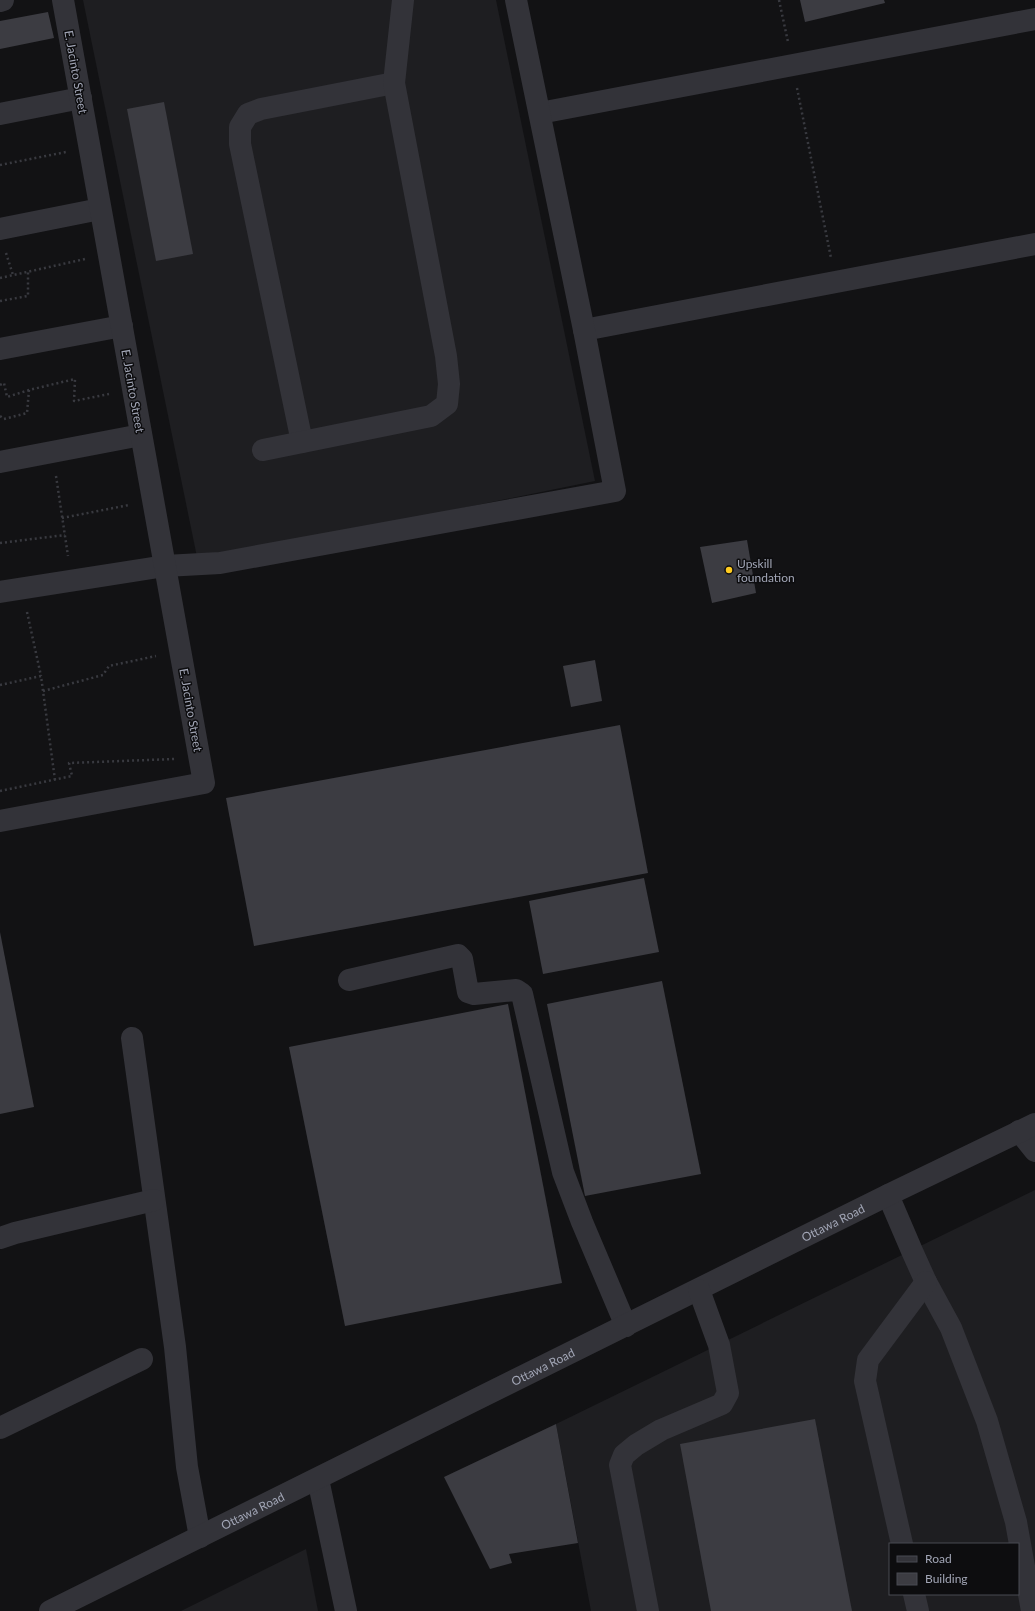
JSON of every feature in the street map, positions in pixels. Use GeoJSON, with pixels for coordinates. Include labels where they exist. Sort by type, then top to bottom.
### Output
{"type":"FeatureCollection","features":[{"type":"Feature","properties":{"kind":"street","name":"E. Jacinto Street"},"geometry":{"type":"LineString","coordinates":[[0,821],[204,783],[63,0]]}},
{"type":"Feature","properties":{"kind":"street"},"geometry":{"type":"LineString","coordinates":[[262,450],[431,416],[447,404],[449,384],[446,356],[394,83],[403,0]]}},
{"type":"Feature","properties":{"kind":"street"},"geometry":{"type":"LineString","coordinates":[[0,592],[165,566],[220,563],[615,491],[584,330],[516,0]]}},
{"type":"Feature","properties":{"kind":"street"},"geometry":{"type":"LineString","coordinates":[[540,113],[1035,19]]}},
{"type":"Feature","properties":{"kind":"street"},"geometry":{"type":"LineString","coordinates":[[302,442],[240,144],[240,127],[248,114],[261,109],[394,83]]}},
{"type":"Feature","properties":{"kind":"street"},"geometry":{"type":"LineString","coordinates":[[0,114],[81,98]]}},
{"type":"Feature","properties":{"kind":"street"},"geometry":{"type":"LineString","coordinates":[[2,239],[100,209]]}},
{"type":"Feature","properties":{"kind":"street"},"geometry":{"type":"LineString","coordinates":[[584,330],[1035,244]]}},
{"type":"Feature","properties":{"kind":"street"},"geometry":{"type":"LineString","coordinates":[[0,349],[122,326]]}},
{"type":"Feature","properties":{"kind":"street"},"geometry":{"type":"LineString","coordinates":[[0,462],[141,435]]}},
{"type":"Feature","properties":{"kind":"street"},"geometry":{"type":"LineString","coordinates":[[349,980],[458,955],[462,958],[468,992],[474,994],[516,990],[522,994],[563,1172],[585,1229],[626,1326]]}},
{"type":"Feature","properties":{"kind":"street"},"geometry":{"type":"LineString","coordinates":[[132,1038],[175,1347],[187,1467],[200,1537]]}},
{"type":"Feature","properties":{"kind":"street"},"geometry":{"type":"LineString","coordinates":[[1027,1127],[1035,1151]]}},
{"type":"Feature","properties":{"kind":"street","name":"Ottawa Road"},"geometry":{"type":"LineString","coordinates":[[50,1611],[1027,1127]]}},
{"type":"Feature","properties":{"kind":"street"},"geometry":{"type":"LineString","coordinates":[[888,1195],[926,1282],[952,1328],[987,1420],[1016,1522],[1032,1611]]}},
{"type":"Feature","properties":{"kind":"street"},"geometry":{"type":"LineString","coordinates":[[0,1238],[15,1233],[154,1200]]}},
{"type":"Feature","properties":{"kind":"street"},"geometry":{"type":"LineString","coordinates":[[902,1543],[865,1381],[868,1360],[926,1282]]}},
{"type":"Feature","properties":{"kind":"street"},"geometry":{"type":"LineString","coordinates":[[648,1611],[620,1465],[624,1455],[636,1445],[661,1430],[722,1404],[728,1393],[719,1345],[699,1290]]}},
{"type":"Feature","properties":{"kind":"street"},"geometry":{"type":"LineString","coordinates":[[0,1428],[142,1359]]}},
{"type":"Feature","properties":{"kind":"street"},"geometry":{"type":"LineString","coordinates":[[318,1479],[346,1611]]}},
{"type":"Feature","properties":{"kind":"street"},"geometry":{"type":"LineString","coordinates":[[914,1595],[918,1611]]}},
{"type":"Feature","properties":{"kind":"path"},"geometry":{"type":"LineString","coordinates":[[779,0],[836,282]]}},
{"type":"Feature","properties":{"kind":"path"},"geometry":{"type":"LineString","coordinates":[[0,165],[89,148]]}},
{"type":"Feature","properties":{"kind":"path"},"geometry":{"type":"LineString","coordinates":[[2,239],[13,275]]}},
{"type":"Feature","properties":{"kind":"path"},"geometry":{"type":"LineString","coordinates":[[0,278],[109,254]]}},
{"type":"Feature","properties":{"kind":"path"},"geometry":{"type":"LineString","coordinates":[[0,301],[28,296],[28,272]]}},
{"type":"Feature","properties":{"kind":"path"},"geometry":{"type":"LineString","coordinates":[[0,385],[4,383],[7,397],[75,379],[74,401],[133,389]]}},
{"type":"Feature","properties":{"kind":"path"},"geometry":{"type":"LineString","coordinates":[[0,416],[4,419],[27,413],[29,390]]}},
{"type":"Feature","properties":{"kind":"path"},"geometry":{"type":"LineString","coordinates":[[52,452],[71,581]]}},
{"type":"Feature","properties":{"kind":"path"},"geometry":{"type":"LineString","coordinates":[[62,518],[153,501]]}},
{"type":"Feature","properties":{"kind":"path"},"geometry":{"type":"LineString","coordinates":[[0,543],[64,534]]}},
{"type":"Feature","properties":{"kind":"path"},"geometry":{"type":"LineString","coordinates":[[22,589],[43,691],[56,780]]}},
{"type":"Feature","properties":{"kind":"path"},"geometry":{"type":"LineString","coordinates":[[43,691],[103,675],[109,666],[180,651]]}},
{"type":"Feature","properties":{"kind":"path"},"geometry":{"type":"LineString","coordinates":[[0,685],[40,676]]}},
{"type":"Feature","properties":{"kind":"path"},"geometry":{"type":"LineString","coordinates":[[0,791],[72,776],[69,763],[200,758]]}},
{"type":"Feature","properties":{"kind":"shaded area"},"geometry":{"type":"Polygon","coordinates":[[[83,0],[496,0],[595,481],[198,562],[83,0]]]}},
{"type":"Feature","properties":{"kind":"shaded area"},"geometry":{"type":"Polygon","coordinates":[[[1035,1190],[1035,1611],[591,1611],[556,1424],[1035,1190]]]}},
{"type":"Feature","properties":{"kind":"shaded area"},"geometry":{"type":"Polygon","coordinates":[[[306,1549],[318,1611],[181,1611],[306,1549]]]}},
{"type":"Feature","properties":{"kind":"building"},"geometry":{"type":"Polygon","coordinates":[[[800,0],[884,0],[885,3],[805,22],[800,0]]]}},
{"type":"Feature","properties":{"kind":"building"},"geometry":{"type":"Polygon","coordinates":[[[48,12],[54,38],[0,49],[0,21],[48,12]]]}},
{"type":"Feature","properties":{"kind":"building"},"geometry":{"type":"Polygon","coordinates":[[[164,102],[193,254],[156,261],[127,109],[164,102]]]}},
{"type":"Feature","properties":{"kind":"building","name":"Upskill foundation"},"geometry":{"type":"Polygon","coordinates":[[[747,540],[756,593],[712,603],[700,547],[747,540]]]}},
{"type":"Feature","properties":{"kind":"building"},"geometry":{"type":"Polygon","coordinates":[[[595,660],[602,701],[571,707],[563,666],[595,660]]]}},
{"type":"Feature","properties":{"kind":"building"},"geometry":{"type":"Polygon","coordinates":[[[620,725],[648,873],[254,946],[226,798],[620,725]]]}},
{"type":"Feature","properties":{"kind":"building"},"geometry":{"type":"Polygon","coordinates":[[[644,878],[659,952],[543,974],[529,901],[644,878]]]}},
{"type":"Feature","properties":{"kind":"building"},"geometry":{"type":"Polygon","coordinates":[[[0,932],[34,1107],[0,1114],[0,932]]]}},
{"type":"Feature","properties":{"kind":"building"},"geometry":{"type":"Polygon","coordinates":[[[662,981],[701,1174],[585,1196],[547,1004],[662,981]]]}},
{"type":"Feature","properties":{"kind":"building"},"geometry":{"type":"Polygon","coordinates":[[[508,1004],[562,1283],[345,1326],[289,1047],[508,1004]]]}},
{"type":"Feature","properties":{"kind":"building"},"geometry":{"type":"Polygon","coordinates":[[[815,1419],[852,1611],[711,1611],[680,1444],[815,1419]]]}},
{"type":"Feature","properties":{"kind":"building"},"geometry":{"type":"Polygon","coordinates":[[[556,1424],[578,1543],[509,1554],[512,1563],[490,1569],[444,1477],[556,1424]]]}},
{"type":"Feature","properties":{"kind":"place","name":"Upskill foundation"},"geometry":{"type":"Point","coordinates":[729,570]}}]}
